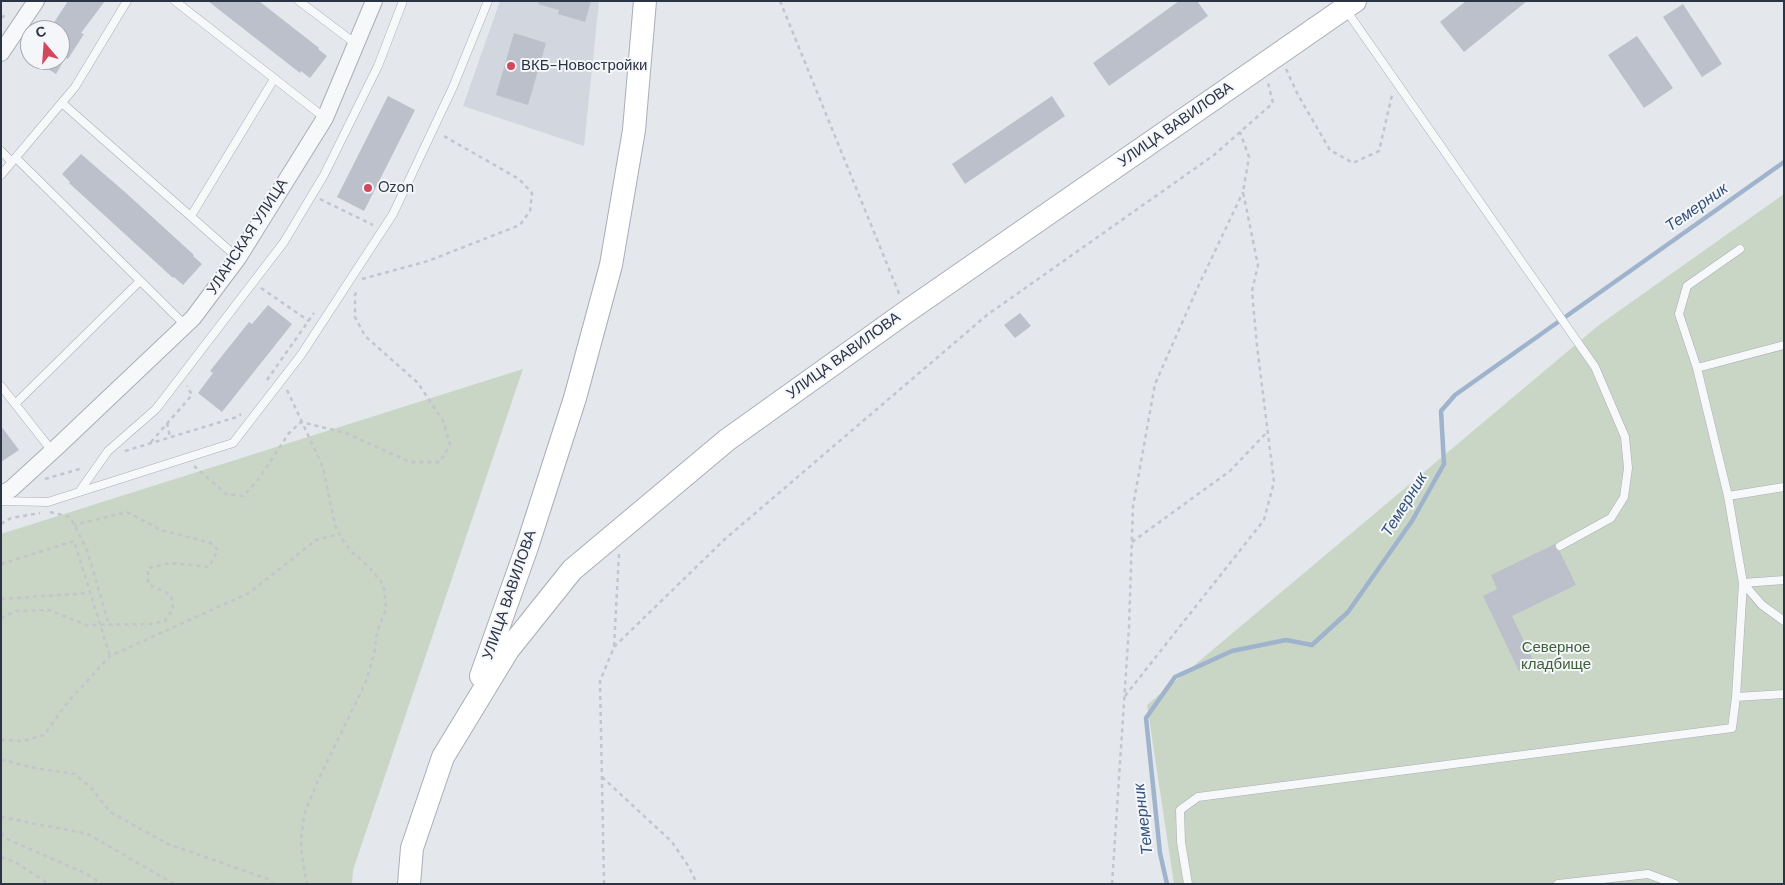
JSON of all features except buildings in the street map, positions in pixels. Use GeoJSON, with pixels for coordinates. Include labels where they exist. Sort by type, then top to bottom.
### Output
{"type":"FeatureCollection","features":[{"type":"Feature","properties":{"kind":"street"},"geometry":{"type":"LineString","coordinates":[[1,54],[36,1]]}},
{"type":"Feature","properties":{"kind":"street","name":"УЛАНСКАЯ УЛИЦА"},"geometry":{"type":"LineString","coordinates":[[1,494],[11,488],[52,451],[193,318],[238,258],[325,118],[374,1]]}},
{"type":"Feature","properties":{"kind":"street","name":"УЛИЦА ВАВИЛОВА"},"geometry":{"type":"LineString","coordinates":[[466,720],[530,538],[575,398],[611,265],[634,130],[645,1]]}},
{"type":"Feature","properties":{"kind":"street","name":"УЛИЦА ВАВИЛОВА"},"geometry":{"type":"LineString","coordinates":[[408,884],[412,848],[443,757],[508,650],[572,570],[727,440],[906,312],[1350,5]]}},
{"type":"Feature","properties":{"kind":"lane"},"geometry":{"type":"LineString","coordinates":[[1,175],[75,86],[127,1]]}},
{"type":"Feature","properties":{"kind":"lane"},"geometry":{"type":"LineString","coordinates":[[175,1],[325,118]]}},
{"type":"Feature","properties":{"kind":"lane"},"geometry":{"type":"LineString","coordinates":[[79,492],[108,451],[156,409],[284,242],[324,175],[378,66],[403,1]]}},
{"type":"Feature","properties":{"kind":"lane"},"geometry":{"type":"LineString","coordinates":[[1,501],[48,502],[233,443],[301,355],[393,214],[454,87],[488,1]]}},
{"type":"Feature","properties":{"kind":"lane"},"geometry":{"type":"LineString","coordinates":[[301,2],[356,44]]}},
{"type":"Feature","properties":{"kind":"lane"},"geometry":{"type":"LineString","coordinates":[[1350,5],[1395,80],[1595,367],[1626,437],[1628,468],[1624,497],[1611,518],[1560,546]]}},
{"type":"Feature","properties":{"kind":"lane"},"geometry":{"type":"LineString","coordinates":[[190,216],[274,79]]}},
{"type":"Feature","properties":{"kind":"lane"},"geometry":{"type":"LineString","coordinates":[[62,103],[238,258]]}},
{"type":"Feature","properties":{"kind":"lane"},"geometry":{"type":"LineString","coordinates":[[1,151],[14,160],[186,326]]}},
{"type":"Feature","properties":{"kind":"lane"},"geometry":{"type":"LineString","coordinates":[[1188,884],[1181,842],[1180,810],[1198,797],[1732,728],[1736,697],[1743,583],[1728,496],[1696,368],[1679,314],[1687,286],[1740,249]]}},
{"type":"Feature","properties":{"kind":"lane"},"geometry":{"type":"LineString","coordinates":[[15,404],[140,281]]}},
{"type":"Feature","properties":{"kind":"lane"},"geometry":{"type":"LineString","coordinates":[[1696,368],[1784,345]]}},
{"type":"Feature","properties":{"kind":"lane"},"geometry":{"type":"LineString","coordinates":[[1,386],[52,451]]}},
{"type":"Feature","properties":{"kind":"lane"},"geometry":{"type":"LineString","coordinates":[[1728,496],[1784,487]]}},
{"type":"Feature","properties":{"kind":"lane"},"geometry":{"type":"LineString","coordinates":[[1743,583],[1784,580]]}},
{"type":"Feature","properties":{"kind":"lane"},"geometry":{"type":"LineString","coordinates":[[1743,583],[1762,605],[1784,621]]}},
{"type":"Feature","properties":{"kind":"lane"},"geometry":{"type":"LineString","coordinates":[[1736,697],[1784,694]]}},
{"type":"Feature","properties":{"kind":"lane"},"geometry":{"type":"LineString","coordinates":[[1639,884],[1640,874]]}},
{"type":"Feature","properties":{"kind":"lane"},"geometry":{"type":"LineString","coordinates":[[1558,884],[1640,874],[1648,874],[1675,884]]}},
{"type":"Feature","properties":{"kind":"path"},"geometry":{"type":"LineString","coordinates":[[780,1],[906,312]]}},
{"type":"Feature","properties":{"kind":"path"},"geometry":{"type":"LineString","coordinates":[[1271,59],[1298,95],[1330,150],[1353,163],[1379,151],[1395,80]]}},
{"type":"Feature","properties":{"kind":"path"},"geometry":{"type":"LineString","coordinates":[[614,647],[725,539],[987,315],[1214,154],[1273,103],[1271,59]]}},
{"type":"Feature","properties":{"kind":"path"},"geometry":{"type":"LineString","coordinates":[[362,280],[428,261],[520,225],[530,211],[532,193],[519,179],[434,130]]}},
{"type":"Feature","properties":{"kind":"path"},"geometry":{"type":"LineString","coordinates":[[1112,884],[1129,627],[1133,506],[1155,384],[1243,192],[1249,157],[1240,132]]}},
{"type":"Feature","properties":{"kind":"path"},"geometry":{"type":"LineString","coordinates":[[1124,697],[1264,520],[1274,482],[1252,291],[1258,265],[1243,192]]}},
{"type":"Feature","properties":{"kind":"path"},"geometry":{"type":"LineString","coordinates":[[312,195],[373,225]]}},
{"type":"Feature","properties":{"kind":"path"},"geometry":{"type":"LineString","coordinates":[[253,282],[309,321]]}},
{"type":"Feature","properties":{"kind":"path"},"geometry":{"type":"LineString","coordinates":[[301,422],[346,433],[410,462],[440,462],[450,445],[443,421],[418,383],[365,336],[355,317],[355,295],[359,287]]}},
{"type":"Feature","properties":{"kind":"path"},"geometry":{"type":"LineString","coordinates":[[265,382],[314,313]]}},
{"type":"Feature","properties":{"kind":"path"},"geometry":{"type":"LineString","coordinates":[[282,379],[323,467],[335,525],[339,534],[352,552],[370,568],[384,586],[386,609],[377,632],[374,655],[365,684],[319,778],[304,815],[301,840],[307,884]]}},
{"type":"Feature","properties":{"kind":"path"},"geometry":{"type":"LineString","coordinates":[[21,479],[43,480],[99,464],[125,451],[237,417],[244,413]]}},
{"type":"Feature","properties":{"kind":"path"},"geometry":{"type":"LineString","coordinates":[[185,458],[226,494],[243,496],[258,480],[289,433],[301,422]]}},
{"type":"Feature","properties":{"kind":"path"},"geometry":{"type":"LineString","coordinates":[[167,423],[170,437]]}},
{"type":"Feature","properties":{"kind":"path"},"geometry":{"type":"LineString","coordinates":[[1132,542],[1230,471],[1268,431]]}},
{"type":"Feature","properties":{"kind":"path"},"geometry":{"type":"LineString","coordinates":[[1,524],[11,518],[48,512],[70,517],[87,550],[109,625]]}},
{"type":"Feature","properties":{"kind":"path"},"geometry":{"type":"LineString","coordinates":[[1,618],[16,611],[49,610],[86,625],[151,624],[165,621],[173,609],[171,595],[148,584],[148,568],[171,563],[209,567],[218,550],[211,543],[161,530],[127,512],[74,525]]}},
{"type":"Feature","properties":{"kind":"path"},"geometry":{"type":"LineString","coordinates":[[604,884],[600,681],[614,647],[621,529]]}},
{"type":"Feature","properties":{"kind":"path"},"geometry":{"type":"LineString","coordinates":[[1,740],[23,741],[44,735],[68,702],[110,656],[249,593],[316,540],[339,534]]}},
{"type":"Feature","properties":{"kind":"path"},"geometry":{"type":"LineString","coordinates":[[1,564],[74,541],[110,656]]}},
{"type":"Feature","properties":{"kind":"path"},"geometry":{"type":"LineString","coordinates":[[1,598],[90,593]]}},
{"type":"Feature","properties":{"kind":"path"},"geometry":{"type":"LineString","coordinates":[[1,760],[29,767],[75,774],[93,790],[110,812],[168,844],[268,879],[273,884]]}},
{"type":"Feature","properties":{"kind":"path"},"geometry":{"type":"LineString","coordinates":[[602,776],[672,842],[689,867],[697,884]]}},
{"type":"Feature","properties":{"kind":"path"},"geometry":{"type":"LineString","coordinates":[[1,817],[88,834],[174,884]]}},
{"type":"Feature","properties":{"kind":"path"},"geometry":{"type":"LineString","coordinates":[[1,833],[7,839],[87,874],[102,884]]}},
{"type":"Feature","properties":{"kind":"path"},"geometry":{"type":"LineString","coordinates":[[1,857],[15,862],[49,884]]}},
{"type":"Feature","properties":{"kind":"shaded area"},"geometry":{"type":"Polygon","coordinates":[[[500,1],[599,1],[584,146],[463,106],[500,1]]]}},
{"type":"Feature","properties":{"kind":"green space","name":"Северное кладбище"},"geometry":{"type":"Polygon","coordinates":[[[1784,194],[1784,884],[1174,884],[1147,705],[1599,325],[1784,194]]]}},
{"type":"Feature","properties":{"kind":"green space"},"geometry":{"type":"Polygon","coordinates":[[[523,369],[353,870],[352,884],[1,884],[1,534],[523,369]]]}},
{"type":"Feature","properties":{"kind":"waterway","name":"Темерник"},"geometry":{"type":"LineString","coordinates":[[1167,884],[1160,853],[1146,718],[1175,677],[1232,651],[1286,640],[1312,645],[1348,612],[1412,521],[1444,464],[1441,411],[1455,395],[1784,162]]}},
{"type":"Feature","properties":{"kind":"place","name":"ВКБ-Новостройки"},"geometry":{"type":"Point","coordinates":[511,66]}},
{"type":"Feature","properties":{"kind":"place","name":"Ozon"},"geometry":{"type":"Point","coordinates":[368,188]}}]}
